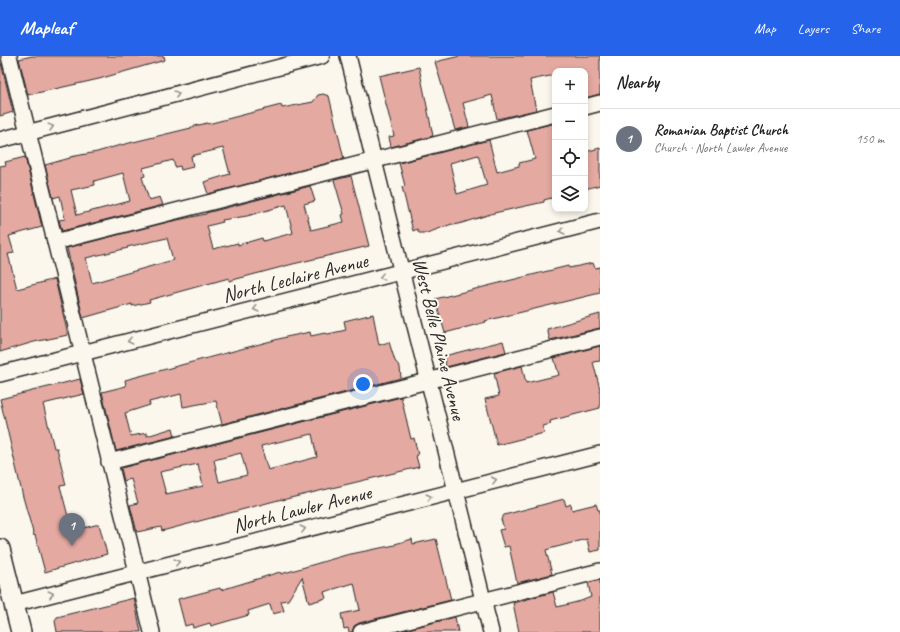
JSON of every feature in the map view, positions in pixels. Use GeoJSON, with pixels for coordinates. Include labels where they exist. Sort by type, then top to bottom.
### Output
{"type":"FeatureCollection","features":[{"type":"Feature","properties":{"kind":"main road"},"geometry":{"type":"LineString","coordinates":[[0,549],[21,632]]}},
{"type":"Feature","properties":{"kind":"street"},"geometry":{"type":"LineString","coordinates":[[8,56],[152,632]]}},
{"type":"Feature","properties":{"kind":"street"},"geometry":{"type":"LineString","coordinates":[[0,140],[322,56]]}},
{"type":"Feature","properties":{"kind":"street","name":"West Belle Plaine Avenue"},"geometry":{"type":"LineString","coordinates":[[348,56],[491,632]]}},
{"type":"Feature","properties":{"kind":"street"},"geometry":{"type":"LineString","coordinates":[[588,106],[600,103]]}},
{"type":"Feature","properties":{"kind":"street"},"geometry":{"type":"LineString","coordinates":[[55,242],[552,115]]}},
{"type":"Feature","properties":{"kind":"street","name":"North Leclaire Avenue"},"geometry":{"type":"LineString","coordinates":[[0,374],[600,221]]}},
{"type":"Feature","properties":{"kind":"street"},"geometry":{"type":"LineString","coordinates":[[110,462],[600,337]]}},
{"type":"Feature","properties":{"kind":"street","name":"North Lawler Avenue"},"geometry":{"type":"LineString","coordinates":[[14,604],[600,454]]}},
{"type":"Feature","properties":{"kind":"street"},"geometry":{"type":"LineString","coordinates":[[361,632],[600,571]]}},
{"type":"Feature","properties":{"kind":"building"},"geometry":{"type":"Polygon","coordinates":[[[32,56],[164,56],[165,60],[99,79],[28,95],[19,59],[32,56]]]}},
{"type":"Feature","properties":{"kind":"building"},"geometry":{"type":"Polygon","coordinates":[[[460,56],[600,56],[600,94],[588,97],[588,68],[552,68],[552,76],[530,80],[536,110],[497,119],[492,95],[463,103],[469,127],[455,130],[435,62],[460,56]]]}},
{"type":"Feature","properties":{"kind":"building"},"geometry":{"type":"Polygon","coordinates":[[[0,63],[13,112],[0,116],[0,63]]]}},
{"type":"Feature","properties":{"kind":"building"},"geometry":{"type":"Polygon","coordinates":[[[419,67],[433,136],[391,147],[389,137],[394,136],[379,76],[419,67]]]}},
{"type":"Feature","properties":{"kind":"building"},"geometry":{"type":"Polygon","coordinates":[[[323,94],[329,96],[344,159],[208,194],[204,182],[230,174],[223,148],[191,156],[193,167],[181,170],[180,166],[175,167],[173,160],[143,168],[145,176],[142,177],[149,200],[160,197],[163,205],[62,231],[59,220],[65,219],[60,196],[53,198],[45,165],[70,157],[97,152],[281,105],[282,108],[313,102],[318,95],[323,94]],[[123,173],[94,181],[95,185],[71,190],[77,215],[130,201],[123,173]]]}},
{"type":"Feature","properties":{"kind":"building"},"geometry":{"type":"Polygon","coordinates":[[[552,124],[552,198],[544,200],[544,202],[494,213],[454,225],[452,224],[427,233],[419,233],[417,229],[413,231],[402,187],[405,186],[399,163],[489,140],[497,172],[519,166],[519,163],[535,159],[527,130],[552,124]],[[478,155],[450,163],[457,194],[487,185],[478,155]]]}},
{"type":"Feature","properties":{"kind":"building"},"geometry":{"type":"Polygon","coordinates":[[[600,148],[600,185],[588,188],[588,176],[588,151],[600,148]]]}},
{"type":"Feature","properties":{"kind":"building"},"geometry":{"type":"Polygon","coordinates":[[[25,157],[42,227],[9,236],[14,253],[8,254],[17,289],[55,279],[68,335],[34,342],[0,352],[0,166],[6,165],[5,162],[25,157]]]}},
{"type":"Feature","properties":{"kind":"building"},"geometry":{"type":"Polygon","coordinates":[[[351,176],[369,246],[229,281],[229,278],[149,300],[150,302],[132,306],[132,304],[83,318],[67,248],[168,222],[206,214],[310,186],[315,201],[304,204],[311,230],[344,222],[342,215],[344,214],[334,180],[351,176]],[[286,205],[247,216],[222,220],[223,222],[207,226],[213,249],[238,243],[238,245],[262,238],[263,241],[293,233],[286,205]],[[167,238],[86,258],[92,283],[173,260],[167,238]]]}},
{"type":"Feature","properties":{"kind":"building"},"geometry":{"type":"Polygon","coordinates":[[[593,263],[595,268],[600,267],[600,293],[485,321],[486,322],[445,333],[435,299],[568,266],[569,268],[593,263]]]}},
{"type":"Feature","properties":{"kind":"building"},"geometry":{"type":"Polygon","coordinates":[[[373,314],[379,345],[389,342],[395,361],[400,367],[401,378],[222,424],[216,401],[183,407],[181,394],[149,402],[150,405],[125,413],[131,436],[147,433],[147,436],[173,428],[175,436],[116,451],[102,392],[126,386],[125,380],[286,337],[310,332],[311,336],[346,330],[344,321],[373,314]]]}},
{"type":"Feature","properties":{"kind":"building"},"geometry":{"type":"Polygon","coordinates":[[[600,314],[600,328],[550,340],[547,329],[600,314]]]}},
{"type":"Feature","properties":{"kind":"building"},"geometry":{"type":"Polygon","coordinates":[[[503,341],[506,352],[446,367],[444,356],[503,341]]]}},
{"type":"Feature","properties":{"kind":"building"},"geometry":{"type":"Polygon","coordinates":[[[600,346],[600,361],[593,362],[600,389],[600,408],[550,421],[551,424],[543,426],[544,433],[497,445],[485,399],[499,396],[494,373],[522,366],[526,383],[559,375],[554,358],[600,346]]]}},
{"type":"Feature","properties":{"kind":"building"},"geometry":{"type":"Polygon","coordinates":[[[80,379],[84,394],[43,404],[54,448],[57,448],[66,485],[60,486],[72,531],[99,524],[107,554],[45,572],[23,497],[0,399],[80,379]]]}},
{"type":"Feature","properties":{"kind":"building"},"geometry":{"type":"Polygon","coordinates":[[[401,397],[411,439],[414,438],[419,467],[282,499],[162,531],[161,527],[137,532],[130,505],[138,503],[131,479],[124,481],[121,468],[401,397]],[[312,434],[261,446],[268,470],[317,457],[312,434]],[[241,453],[214,460],[219,482],[247,475],[241,453]],[[198,464],[160,472],[166,494],[203,486],[198,464]]]}},
{"type":"Feature","properties":{"kind":"building"},"geometry":{"type":"Polygon","coordinates":[[[564,499],[566,506],[571,504],[572,510],[596,504],[598,510],[600,510],[600,550],[590,552],[587,539],[546,550],[552,574],[517,583],[509,546],[504,547],[499,530],[504,529],[501,519],[504,515],[564,499]]]}},
{"type":"Feature","properties":{"kind":"building"},"geometry":{"type":"Polygon","coordinates":[[[412,539],[413,544],[436,539],[451,600],[359,623],[354,626],[352,632],[349,632],[348,628],[344,629],[341,614],[360,610],[354,583],[324,592],[326,598],[309,603],[302,577],[288,600],[281,601],[284,611],[273,614],[270,604],[248,611],[249,615],[211,626],[210,623],[193,628],[192,624],[185,626],[178,599],[220,588],[221,590],[280,572],[281,574],[346,555],[395,545],[412,539]]]}},
{"type":"Feature","properties":{"kind":"building"},"geometry":{"type":"Polygon","coordinates":[[[600,580],[600,632],[519,632],[513,603],[553,592],[557,607],[581,601],[591,597],[588,583],[600,580]]]}},
{"type":"Feature","properties":{"kind":"building"},"geometry":{"type":"Polygon","coordinates":[[[134,598],[141,632],[57,632],[55,621],[57,617],[134,598]]]}},
{"type":"Feature","properties":{"kind":"building"},"geometry":{"type":"Polygon","coordinates":[[[455,617],[458,632],[397,632],[455,617]]]}},
{"type":"Feature","properties":{"kind":"place","name":"Romanian Baptist Church"},"geometry":{"type":"Point","coordinates":[72,546]}}]}
